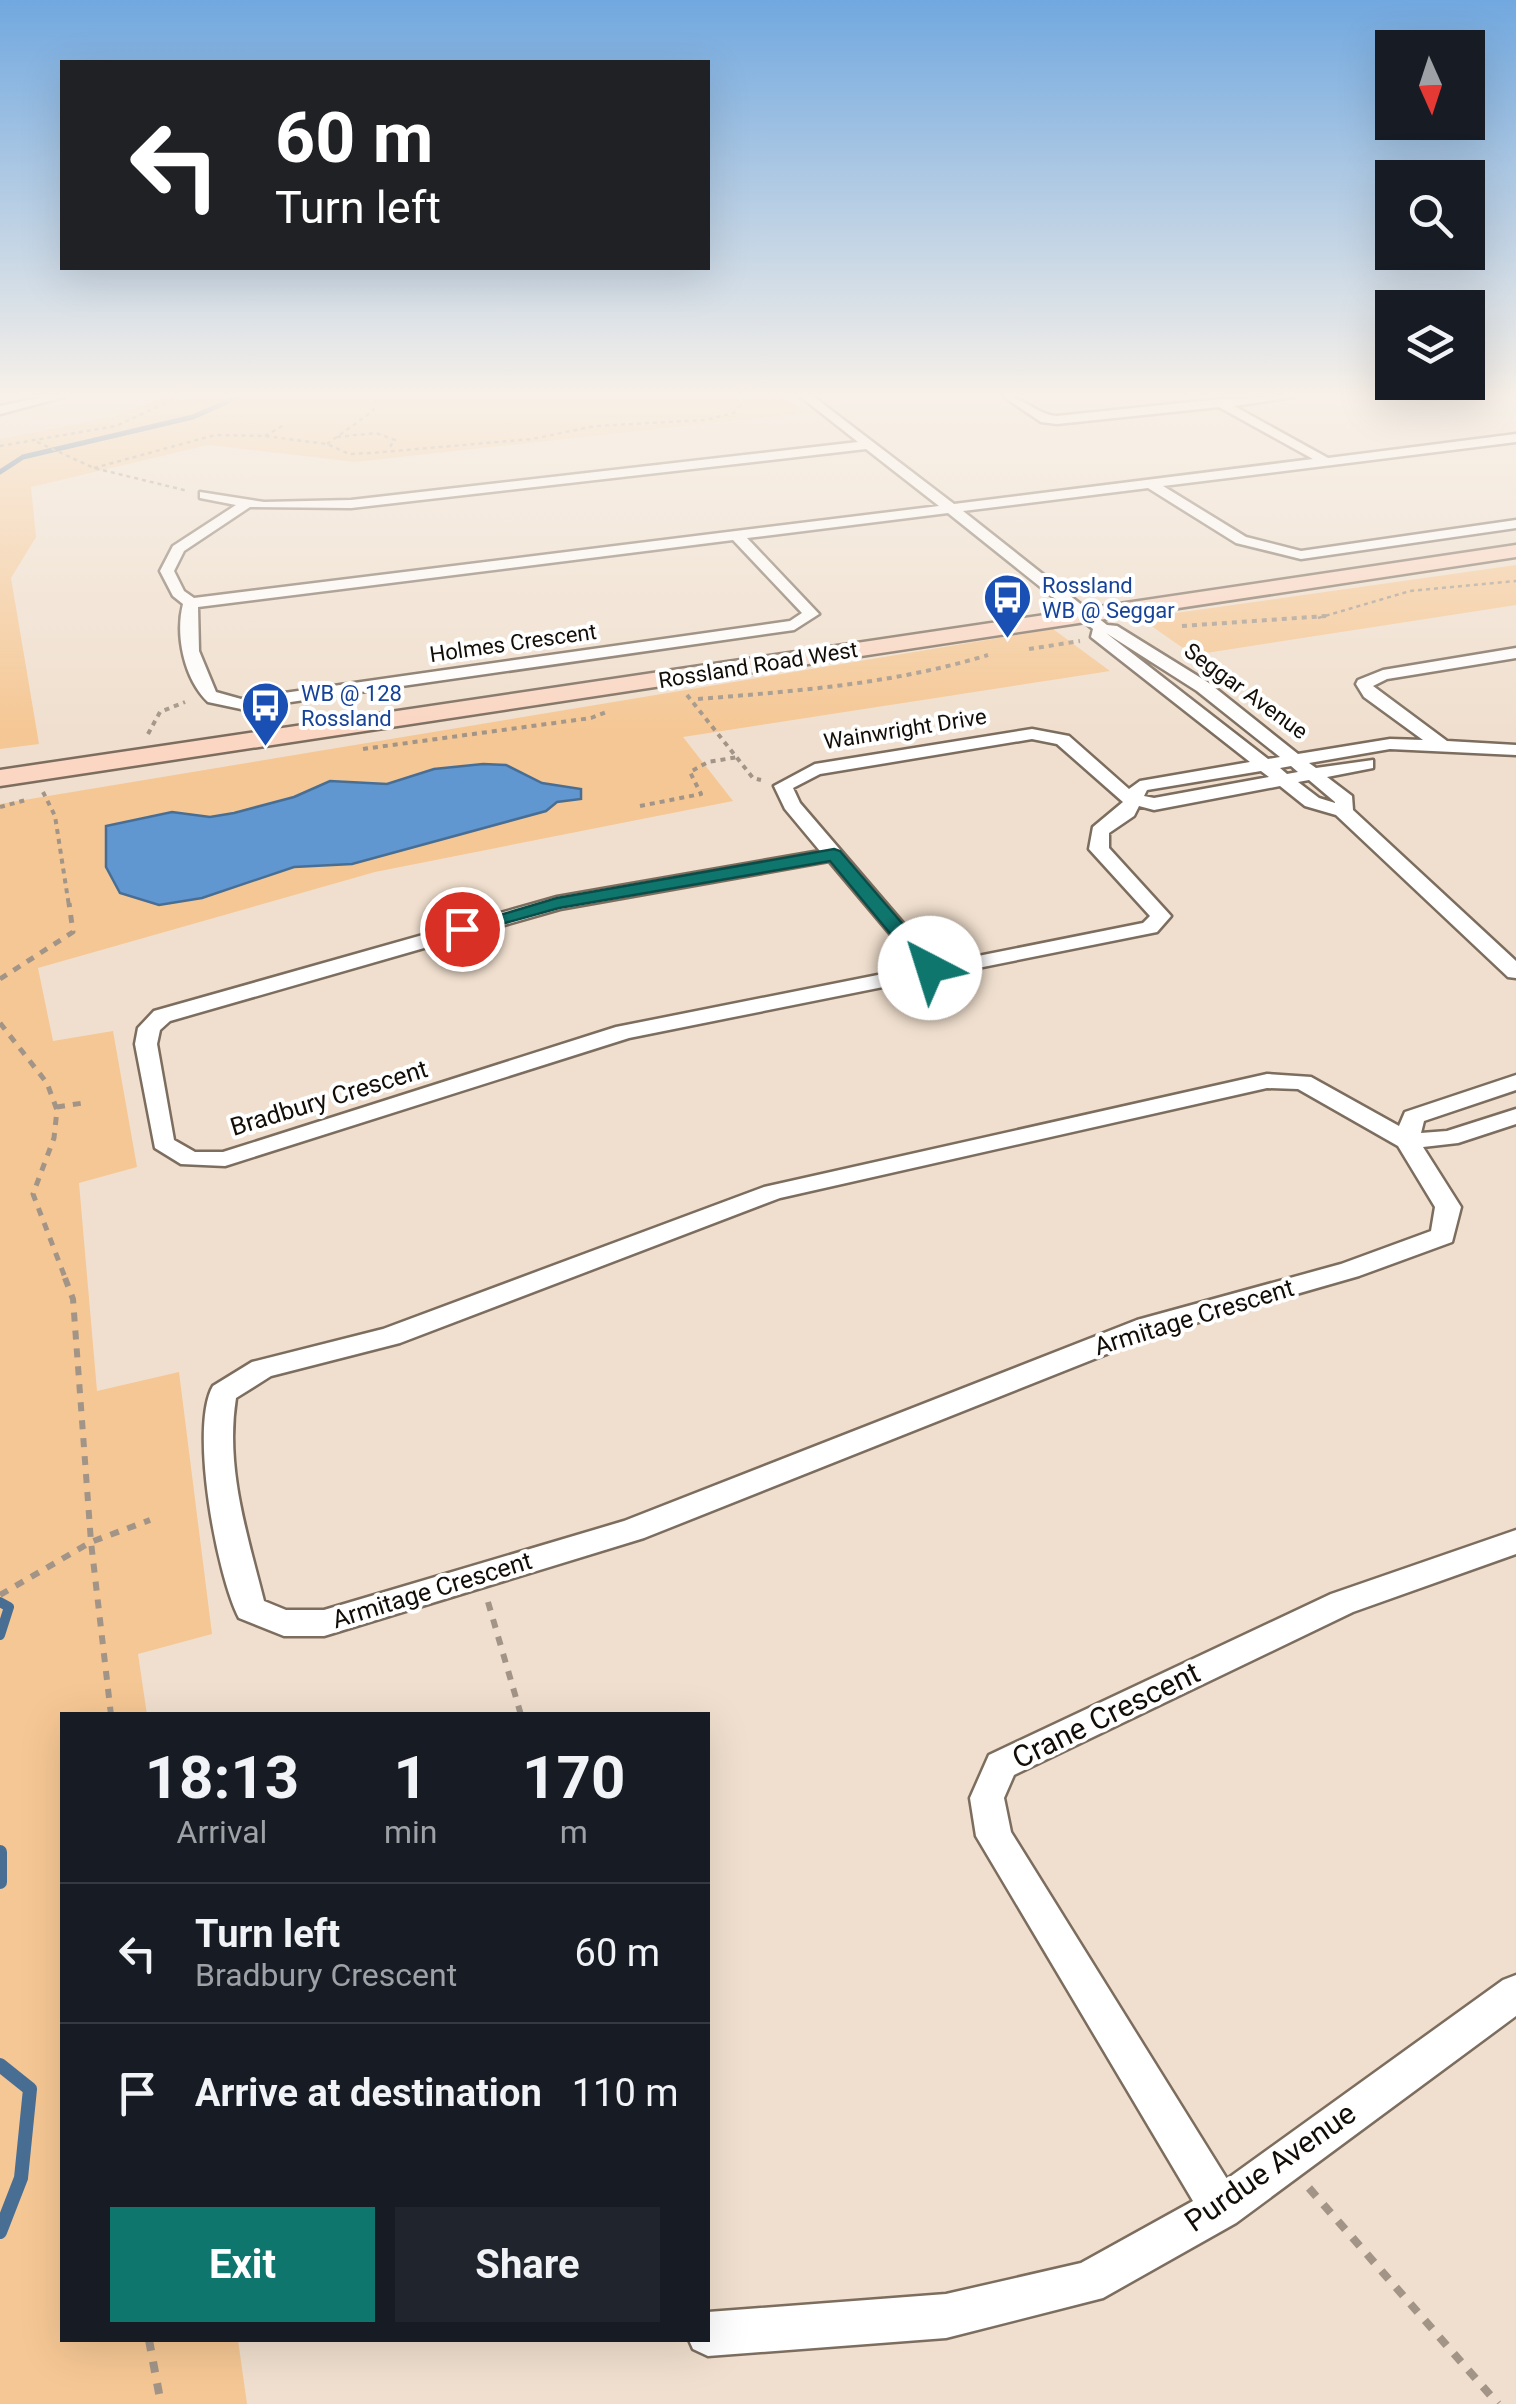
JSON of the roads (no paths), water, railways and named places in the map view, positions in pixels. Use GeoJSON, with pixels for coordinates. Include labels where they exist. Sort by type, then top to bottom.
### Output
{"type":"FeatureCollection","features":[{"type":"Feature","properties":{"kind":"main road","name":"Rossland Road West"},"geometry":{"type":"LineString","coordinates":[[0,778],[42,784],[155,756],[675,690],[1516,551]]}},
{"type":"Feature","properties":{"kind":"street"},"geometry":{"type":"LineString","coordinates":[[238,509],[178,549],[166,572],[178,594],[191,603],[943,509]]}},
{"type":"Feature","properties":{"kind":"street"},"geometry":{"type":"LineString","coordinates":[[953,509],[1095,622]]}},
{"type":"Feature","properties":{"kind":"street"},"geometry":{"type":"LineString","coordinates":[[1191,509],[1240,540],[1273,554],[1301,555],[1516,524]]}},
{"type":"Feature","properties":{"kind":"street","name":"Holmes Crescent"},"geometry":{"type":"LineString","coordinates":[[191,603],[184,625],[206,692],[216,700],[242,704],[794,625],[811,614],[736,535]]}},
{"type":"Feature","properties":{"kind":"street","name":"Seggar Avenue"},"geometry":{"type":"LineString","coordinates":[[1343,811],[1345,800],[1296,758],[1117,629],[1095,622],[1097,634],[1312,802],[1343,811],[1516,972]]}},
{"type":"Feature","properties":{"kind":"street"},"geometry":{"type":"LineString","coordinates":[[1442,746],[1364,684],[1383,675],[1516,653]]}},
{"type":"Feature","properties":{"kind":"street","name":"Wainwright Drive"},"geometry":{"type":"LineString","coordinates":[[834,854],[792,805],[783,786],[815,769],[1032,734],[1063,740],[1130,800]]}},
{"type":"Feature","properties":{"kind":"street","name":"Bradbury Crescent"},"geometry":{"type":"LineString","coordinates":[[834,854],[557,903],[162,1016],[148,1028],[146,1044],[163,1144],[190,1160],[225,1159],[624,1032],[930,968],[1150,928],[1162,916],[1098,849],[1100,831],[1127,812],[1140,786],[1390,744],[1516,750]]}},
{"type":"Feature","properties":{"kind":"street"},"geometry":{"type":"LineString","coordinates":[[1130,800],[1154,804],[1284,780],[1408,756],[1416,747]]}},
{"type":"Feature","properties":{"kind":"street"},"geometry":{"type":"LineString","coordinates":[[834,854],[930,968]]}},
{"type":"Feature","properties":{"kind":"street","name":"Armitage Crescent"},"geometry":{"type":"LineString","coordinates":[[1267,1081],[1304,1082],[1407,1140],[1448,1207],[1443,1236],[1350,1270],[1147,1327],[633,1530],[324,1623],[284,1624],[250,1609],[218,1462],[214,1426],[223,1393],[262,1369],[390,1336],[773,1192],[1267,1081]]}},
{"type":"Feature","properties":{"kind":"street"},"geometry":{"type":"LineString","coordinates":[[1516,1082],[1413,1117],[1407,1140],[1450,1138],[1516,1116]]}},
{"type":"Feature","properties":{"kind":"street","name":"Crane Crescent"},"geometry":{"type":"LineString","coordinates":[[1220,2208],[994,1836],[987,1798],[1001,1765],[1342,1603],[1516,1542]]}},
{"type":"Feature","properties":{"kind":"street","name":"Purdue Avenue"},"geometry":{"type":"LineString","coordinates":[[710,2334],[946,2316],[1088,2283],[1220,2208],[1283,2158],[1516,1994]]}},
{"type":"Feature","properties":{"kind":"water"},"geometry":{"type":"Polygon","coordinates":[[[506,765],[542,783],[581,789],[581,799],[557,802],[546,811],[352,864],[294,867],[202,898],[159,905],[120,893],[106,867],[106,826],[172,812],[210,817],[234,813],[294,797],[330,781],[387,784],[434,769],[506,765]]]}},
{"type":"Feature","properties":{"kind":"waterway"},"geometry":{"type":"LineString","coordinates":[[0,1602],[9,1607],[0,1635]]}},
{"type":"Feature","properties":{"kind":"waterway"},"geometry":{"type":"LineString","coordinates":[[0,1852],[0,1882]]}},
{"type":"Feature","properties":{"kind":"waterway"},"geometry":{"type":"LineString","coordinates":[[0,2065],[30,2089],[21,2178],[0,2232]]}},
{"type":"Feature","properties":{"kind":"place","name":"Rossland WB @ Seggar"},"geometry":{"type":"Point","coordinates":[1007,640]}},
{"type":"Feature","properties":{"kind":"place","name":"WB @ 128 Rossland"},"geometry":{"type":"Point","coordinates":[266,748]}}]}
